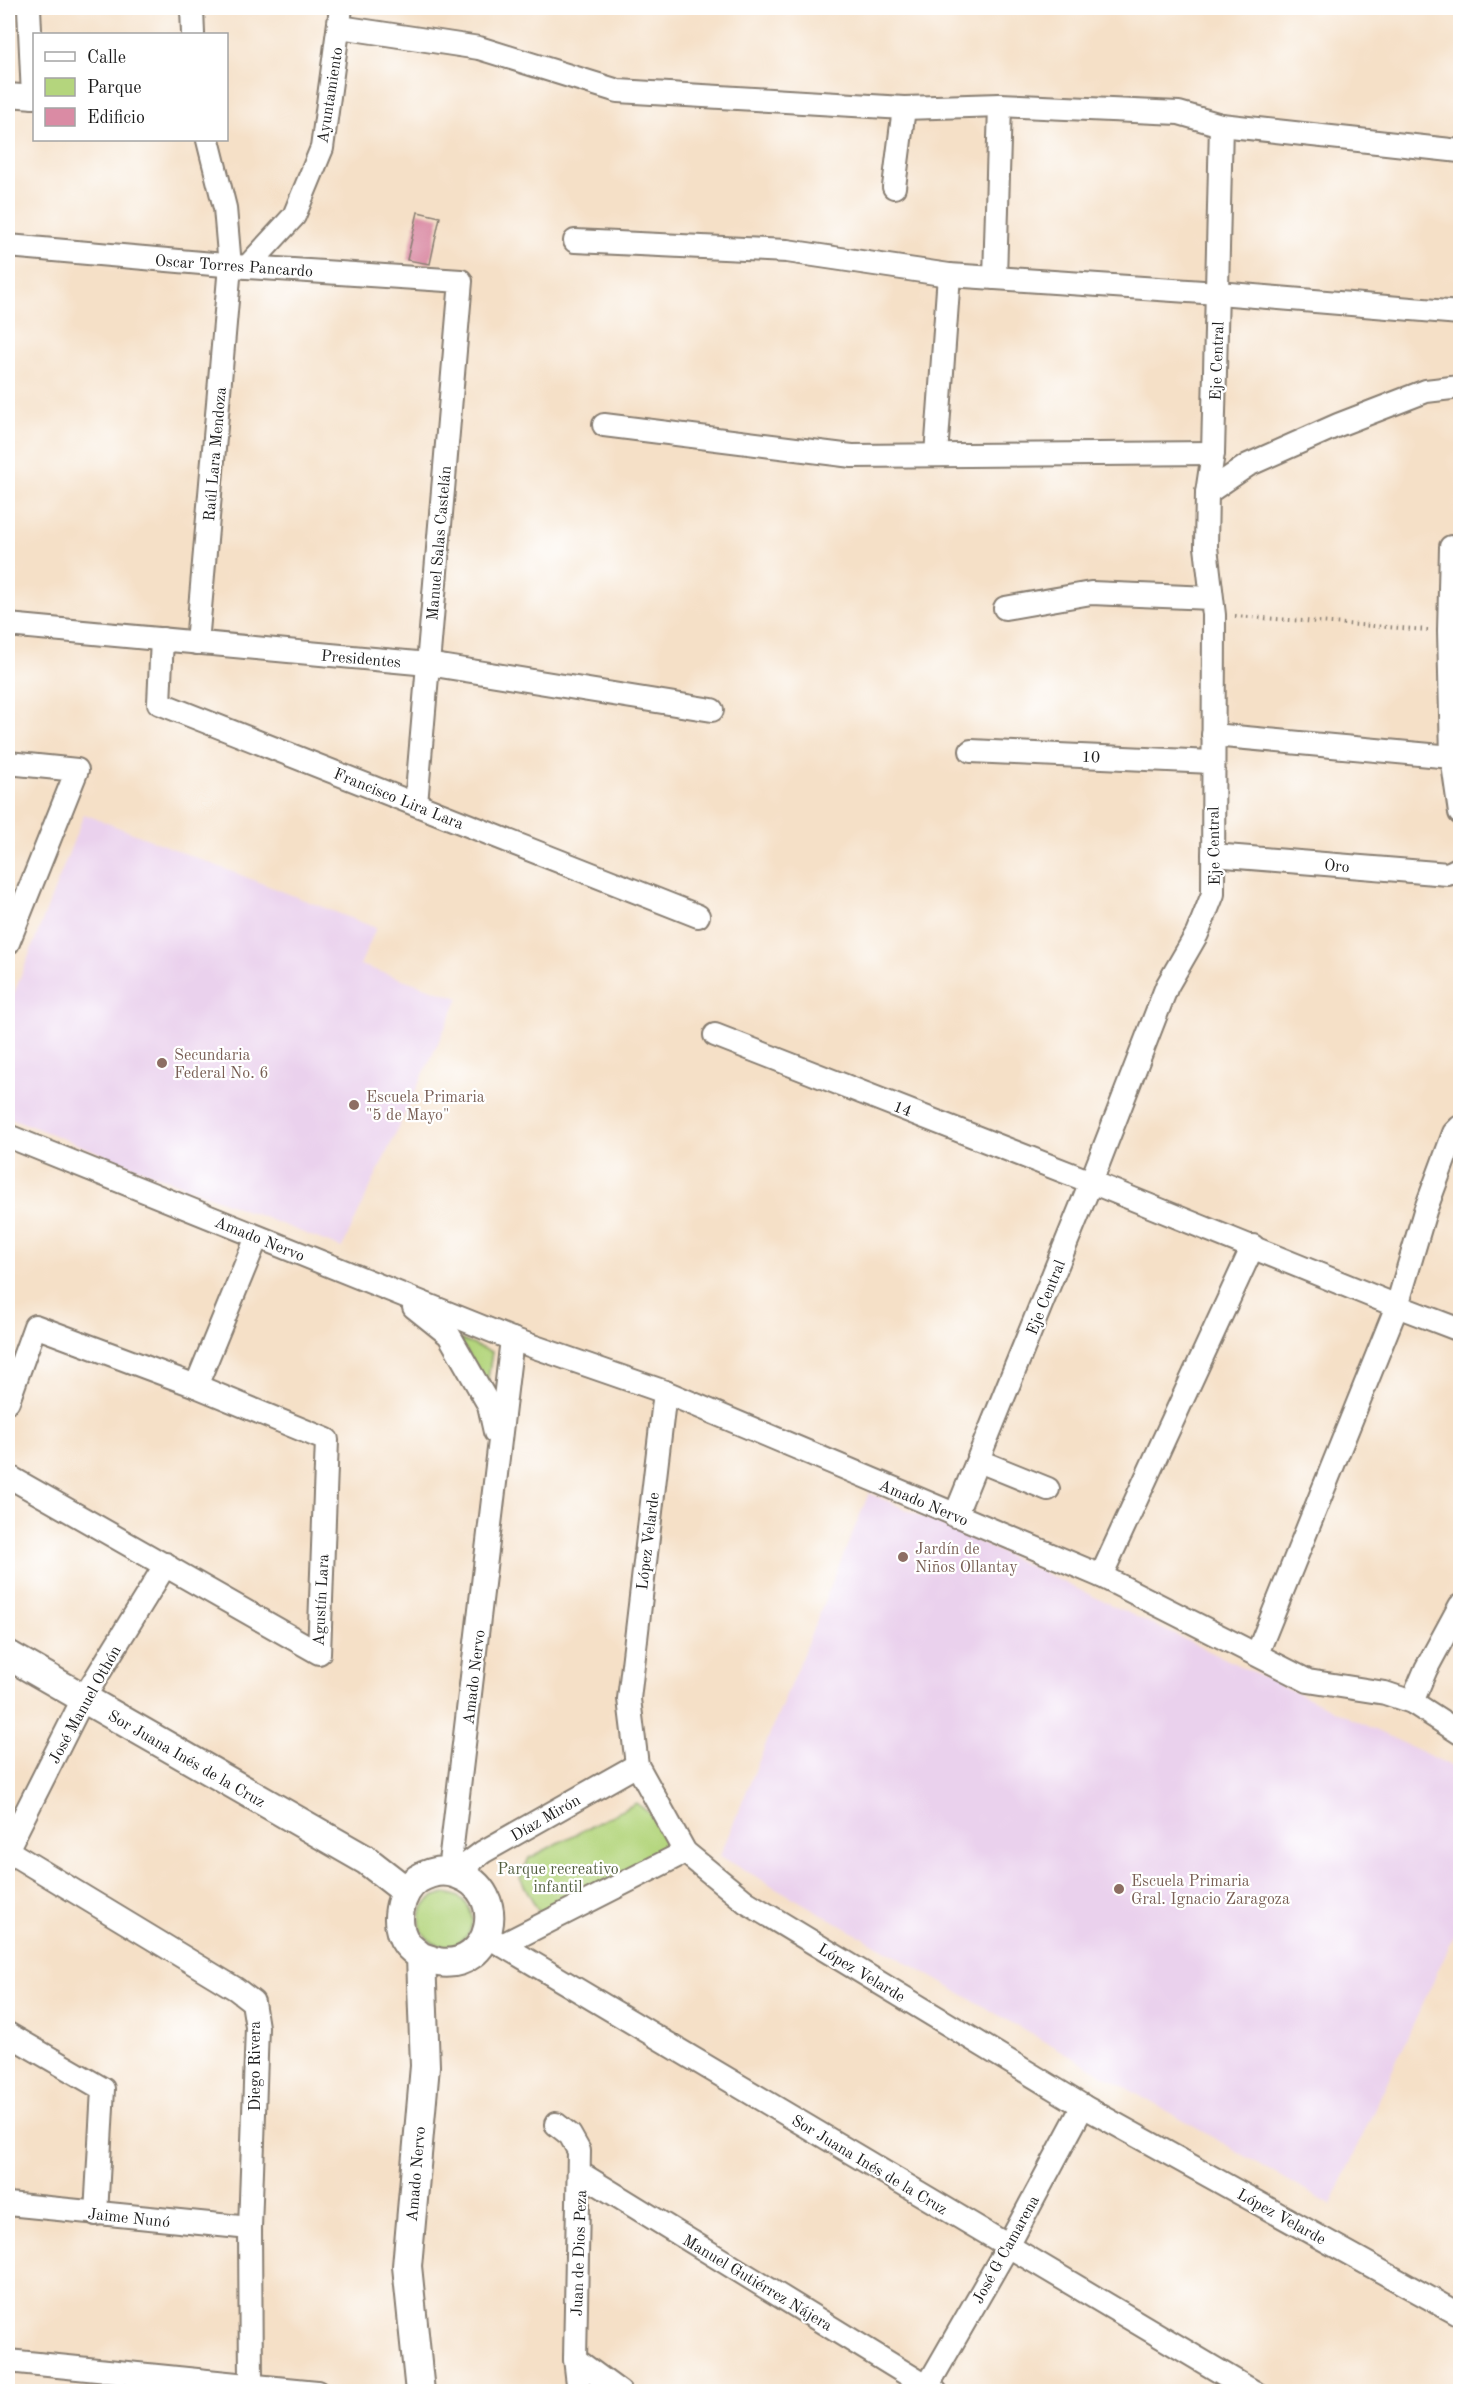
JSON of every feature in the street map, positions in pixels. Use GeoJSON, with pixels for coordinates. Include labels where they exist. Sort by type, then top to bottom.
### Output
{"type":"FeatureCollection","features":[{"type":"Feature","properties":{"kind":"main road","name":"Sor Juana Inés de la Cruz"},"geometry":{"type":"LineString","coordinates":[[8,1655],[366,1860],[406,1891]]}},
{"type":"Feature","properties":{"kind":"main road"},"geometry":{"type":"LineString","coordinates":[[452,1872],[468,1877],[483,1891],[490,1909],[494,1941],[458,1961],[439,1963],[421,1957],[407,1944],[399,1927],[399,1908],[406,1891],[417,1880],[432,1873],[452,1872]]}},
{"type":"Feature","properties":{"kind":"main road","name":"Amado Nervo"},"geometry":{"type":"LineString","coordinates":[[420,2391],[407,2266],[425,2066],[421,1957]]}},
{"type":"Feature","properties":{"kind":"street"},"geometry":{"type":"LineString","coordinates":[[29,8],[33,79]]}},
{"type":"Feature","properties":{"kind":"street"},"geometry":{"type":"LineString","coordinates":[[192,8],[194,33]]}},
{"type":"Feature","properties":{"kind":"street"},"geometry":{"type":"LineString","coordinates":[[341,17],[479,48],[618,90],[904,108],[1000,105],[1179,113],[1221,125],[1461,151]]}},
{"type":"Feature","properties":{"kind":"street","name":"Ayuntamiento"},"geometry":{"type":"LineString","coordinates":[[238,266],[294,216],[322,148],[341,17]]}},
{"type":"Feature","properties":{"kind":"street"},"geometry":{"type":"LineString","coordinates":[[8,95],[33,97]]}},
{"type":"Feature","properties":{"kind":"street"},"geometry":{"type":"LineString","coordinates":[[995,278],[1000,105]]}},
{"type":"Feature","properties":{"kind":"street"},"geometry":{"type":"LineString","coordinates":[[894,187],[904,108]]}},
{"type":"Feature","properties":{"kind":"street","name":"Eje Central"},"geometry":{"type":"LineString","coordinates":[[955,1516],[1091,1182],[1167,986],[1197,934],[1213,894],[1212,606],[1206,547],[1207,493],[1213,453],[1221,125]]}},
{"type":"Feature","properties":{"kind":"street","name":"Raúl Lara Mendoza"},"geometry":{"type":"LineString","coordinates":[[197,643],[238,266],[208,141]]}},
{"type":"Feature","properties":{"kind":"street"},"geometry":{"type":"LineString","coordinates":[[575,241],[787,251],[949,275],[1218,293],[1461,313]]}},
{"type":"Feature","properties":{"kind":"street","name":"Oscar Torres Pancardo"},"geometry":{"type":"LineString","coordinates":[[8,246],[238,266],[461,281]]}},
{"type":"Feature","properties":{"kind":"street"},"geometry":{"type":"LineString","coordinates":[[936,455],[949,275]]}},
{"type":"Feature","properties":{"kind":"street","name":"Manuel Salas Castelán"},"geometry":{"type":"LineString","coordinates":[[416,804],[461,281]]}},
{"type":"Feature","properties":{"kind":"street"},"geometry":{"type":"LineString","coordinates":[[1207,493],[1248,465],[1338,425],[1426,392],[1461,387]]}},
{"type":"Feature","properties":{"kind":"street"},"geometry":{"type":"LineString","coordinates":[[604,425],[852,456],[1213,453]]}},
{"type":"Feature","properties":{"kind":"street"},"geometry":{"type":"LineString","coordinates":[[1451,547],[1449,631],[1452,757],[1461,813]]}},
{"type":"Feature","properties":{"kind":"street"},"geometry":{"type":"LineString","coordinates":[[1005,608],[1091,593],[1212,606]]}},
{"type":"Feature","properties":{"kind":"street","name":"Presidentes"},"geometry":{"type":"LineString","coordinates":[[8,625],[428,664],[712,710]]}},
{"type":"Feature","properties":{"kind":"street","name":"Francisco Lira Lara"},"geometry":{"type":"LineString","coordinates":[[162,639],[159,703],[698,916]]}},
{"type":"Feature","properties":{"kind":"street"},"geometry":{"type":"LineString","coordinates":[[1213,735],[1452,757]]}},
{"type":"Feature","properties":{"kind":"street","name":"10"},"geometry":{"type":"LineString","coordinates":[[971,751],[1212,762]]}},
{"type":"Feature","properties":{"kind":"street"},"geometry":{"type":"LineString","coordinates":[[8,763],[76,770],[8,943]]}},
{"type":"Feature","properties":{"kind":"street","name":"Oro"},"geometry":{"type":"LineString","coordinates":[[1213,855],[1448,874],[1461,868]]}},
{"type":"Feature","properties":{"kind":"street","name":"14"},"geometry":{"type":"LineString","coordinates":[[715,1035],[1461,1330]]}},
{"type":"Feature","properties":{"kind":"street"},"geometry":{"type":"LineString","coordinates":[[1257,1654],[1397,1306],[1425,1211],[1454,1133],[1461,1127]]}},
{"type":"Feature","properties":{"kind":"street","name":"Amado Nervo"},"geometry":{"type":"LineString","coordinates":[[8,1136],[512,1339],[665,1392],[1101,1576],[1308,1681],[1385,1693],[1412,1702],[1461,1733]]}},
{"type":"Feature","properties":{"kind":"street"},"geometry":{"type":"LineString","coordinates":[[196,1386],[258,1237]]}},
{"type":"Feature","properties":{"kind":"street"},"geometry":{"type":"LineString","coordinates":[[1101,1576],[1252,1246]]}},
{"type":"Feature","properties":{"kind":"street"},"geometry":{"type":"LineString","coordinates":[[394,1291],[449,1335],[489,1405],[499,1448]]}},
{"type":"Feature","properties":{"kind":"street","name":"Agustín Lara"},"geometry":{"type":"LineString","coordinates":[[8,1401],[35,1326],[196,1386],[327,1440],[319,1653],[8,1476]]}},
{"type":"Feature","properties":{"kind":"street","name":"Amado Nervo"},"geometry":{"type":"LineString","coordinates":[[452,1872],[512,1339]]}},
{"type":"Feature","properties":{"kind":"street","name":"López Velarde"},"geometry":{"type":"LineString","coordinates":[[665,1392],[629,1699],[637,1765],[685,1852],[746,1902],[1083,2106],[1461,2315]]}},
{"type":"Feature","properties":{"kind":"street"},"geometry":{"type":"LineString","coordinates":[[979,1461],[1048,1489]]}},
{"type":"Feature","properties":{"kind":"street","name":"José Manuel Othón"},"geometry":{"type":"LineString","coordinates":[[8,1849],[84,1699],[166,1564]]}},
{"type":"Feature","properties":{"kind":"street"},"geometry":{"type":"LineString","coordinates":[[1412,1702],[1426,1669],[1461,1606]]}},
{"type":"Feature","properties":{"kind":"street","name":"Díaz Mirón"},"geometry":{"type":"LineString","coordinates":[[452,1872],[637,1765]]}},
{"type":"Feature","properties":{"kind":"street","name":"Diego Rivera"},"geometry":{"type":"LineString","coordinates":[[8,1849],[236,1989],[252,2002],[258,2027],[250,2228],[250,2383]]}},
{"type":"Feature","properties":{"kind":"street"},"geometry":{"type":"LineString","coordinates":[[494,1941],[685,1852]]}},
{"type":"Feature","properties":{"kind":"street","name":"Sor Juana Inés de la Cruz"},"geometry":{"type":"LineString","coordinates":[[494,1941],[1254,2391]]}},
{"type":"Feature","properties":{"kind":"street"},"geometry":{"type":"LineString","coordinates":[[8,2034],[103,2089],[96,2214]]}},
{"type":"Feature","properties":{"kind":"street","name":"José G Camarena"},"geometry":{"type":"LineString","coordinates":[[929,2389],[1083,2106]]}},
{"type":"Feature","properties":{"kind":"street","name":"Juan de Dios Peza"},"geometry":{"type":"LineString","coordinates":[[556,2124],[570,2135],[579,2151],[575,2359],[579,2391]]}},
{"type":"Feature","properties":{"kind":"street","name":"Manuel Gutiérrez Nájera"},"geometry":{"type":"LineString","coordinates":[[580,2173],[929,2389]]}},
{"type":"Feature","properties":{"kind":"street","name":"Jaime Nunó"},"geometry":{"type":"LineString","coordinates":[[8,2204],[250,2228]]}},
{"type":"Feature","properties":{"kind":"street"},"geometry":{"type":"LineString","coordinates":[[575,2359],[620,2391]]}},
{"type":"Feature","properties":{"kind":"street"},"geometry":{"type":"LineString","coordinates":[[8,2361],[317,2391]]}},
{"type":"Feature","properties":{"kind":"path"},"geometry":{"type":"LineString","coordinates":[[1212,606],[1449,631]]}},
{"type":"Feature","properties":{"kind":"shaded area","name":"Secundaria Federal No. 6"},"geometry":{"type":"Polygon","coordinates":[[[84,814],[376,928],[360,965],[459,998],[342,1248],[8,1117],[8,1009],[84,814]]]}},
{"type":"Feature","properties":{"kind":"shaded area","name":"Escuela Primaria Gral. Ignacio Zaragoza"},"geometry":{"type":"Polygon","coordinates":[[[869,1493],[972,1539],[1460,1770],[1460,1922],[1331,2205],[720,1856],[869,1493]]]}},
{"type":"Feature","properties":{"kind":"green space"},"geometry":{"type":"Polygon","coordinates":[[[459,1339],[492,1352],[487,1385],[459,1339]]]}},
{"type":"Feature","properties":{"kind":"green space","name":"Parque recreativo infantil"},"geometry":{"type":"Polygon","coordinates":[[[636,1803],[660,1825],[665,1839],[665,1856],[555,1912],[539,1912],[520,1878],[529,1858],[636,1803]]]}},
{"type":"Feature","properties":{"kind":"green space"},"geometry":{"type":"Polygon","coordinates":[[[441,1894],[451,1894],[461,1898],[468,1905],[472,1920],[468,1935],[461,1942],[451,1946],[441,1946],[431,1942],[424,1935],[420,1925],[420,1915],[424,1905],[431,1898],[441,1894]]]}},
{"type":"Feature","properties":{"kind":"building"},"geometry":{"type":"Polygon","coordinates":[[[418,212],[440,217],[430,264],[407,260],[418,212]]]}},
{"type":"Feature","properties":{"kind":"place","name":"Secundaria Federal No. 6"},"geometry":{"type":"Point","coordinates":[162,1063]}},
{"type":"Feature","properties":{"kind":"place","name":"Escuela Primaria \"5 de Mayo\""},"geometry":{"type":"Point","coordinates":[354,1105]}},
{"type":"Feature","properties":{"kind":"place","name":"Jardín de Niños Ollantay"},"geometry":{"type":"Point","coordinates":[903,1557]}},
{"type":"Feature","properties":{"kind":"place","name":"Escuela Primaria Gral. Ignacio Zaragoza"},"geometry":{"type":"Point","coordinates":[1119,1889]}}]}
